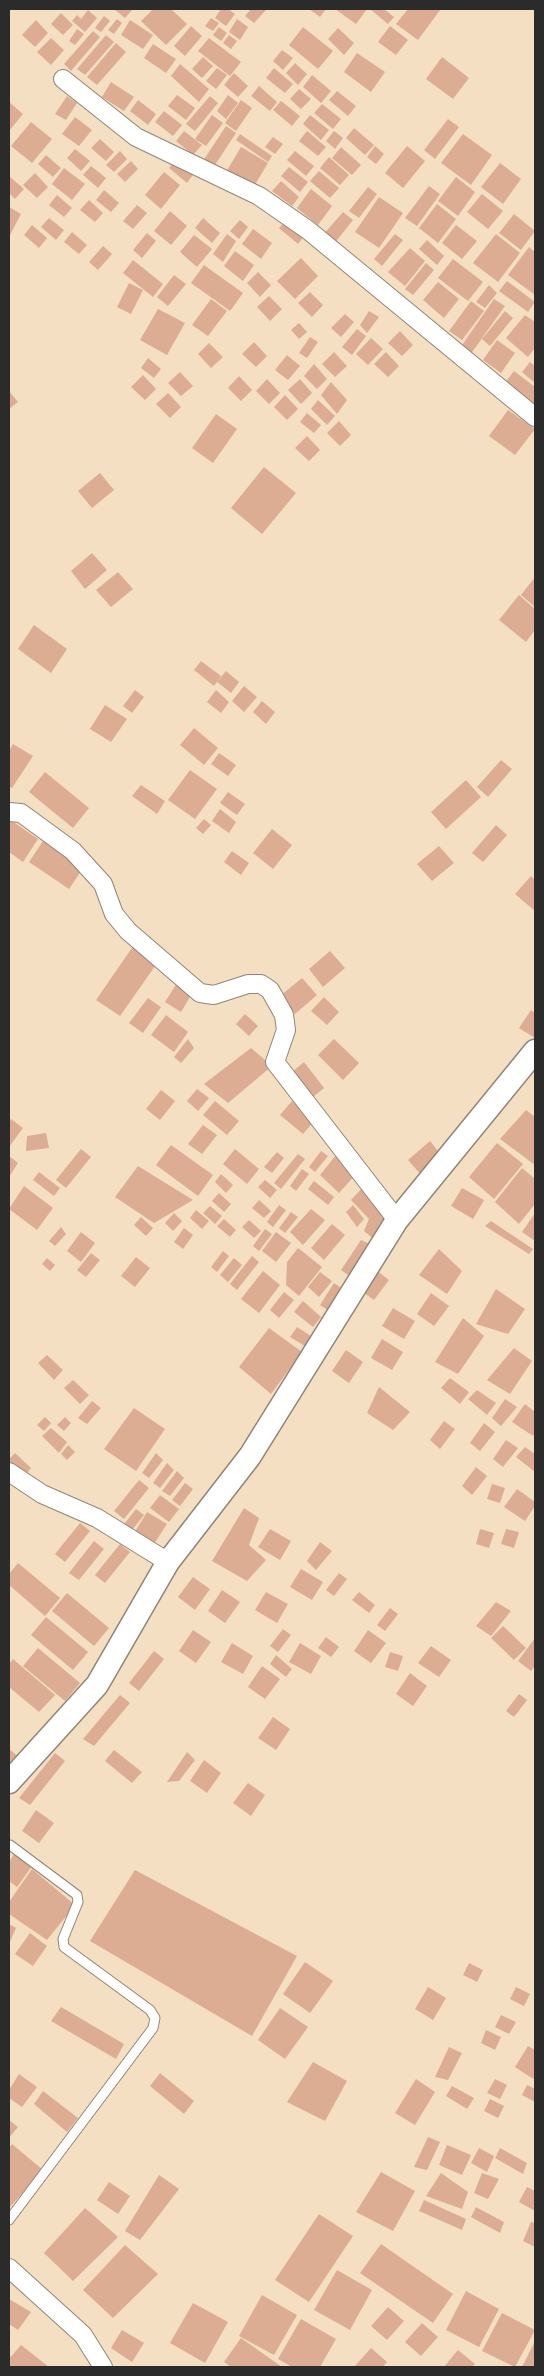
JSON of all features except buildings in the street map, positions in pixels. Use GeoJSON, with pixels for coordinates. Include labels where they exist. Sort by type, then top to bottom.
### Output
{"type":"FeatureCollection","features":[{"type":"Feature","properties":{"kind":"street"},"geometry":{"type":"LineString","coordinates":[[63,79],[136,137],[259,196],[308,230],[535,417]]}},
{"type":"Feature","properties":{"kind":"street"},"geometry":{"type":"LineString","coordinates":[[9,812],[21,814],[73,851],[103,884],[114,914],[128,932],[200,993],[214,995],[248,984],[261,984],[270,990],[284,1015],[286,1030],[275,1062],[396,1220]]}},
{"type":"Feature","properties":{"kind":"street"},"geometry":{"type":"LineString","coordinates":[[9,1782],[96,1685],[168,1562],[250,1456],[396,1220],[535,1051]]}},
{"type":"Feature","properties":{"kind":"street"},"geometry":{"type":"LineString","coordinates":[[9,1472],[42,1494],[97,1518],[168,1562]]}},
{"type":"Feature","properties":{"kind":"street"},"geometry":{"type":"LineString","coordinates":[[9,2268],[83,2335],[103,2367]]}},
{"type":"Feature","properties":{"kind":"lane"},"geometry":{"type":"LineString","coordinates":[[9,2220],[153,2028],[155,2018],[150,2010],[64,1947],[63,1939],[78,1902],[77,1895],[10,1845]]}}]}
